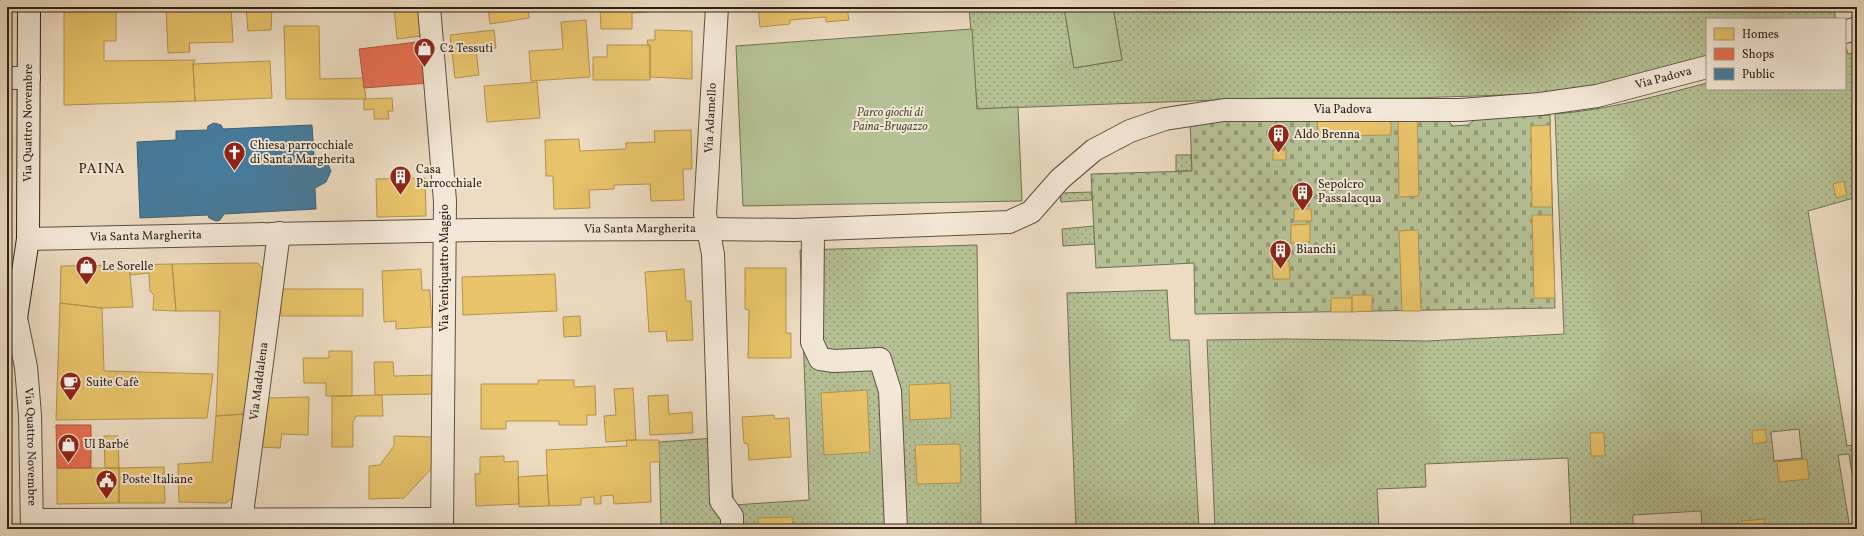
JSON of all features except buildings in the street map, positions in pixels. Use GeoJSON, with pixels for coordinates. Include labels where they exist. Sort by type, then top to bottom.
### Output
{"type":"FeatureCollection","features":[{"type":"Feature","properties":{"kind":"street","name":"Via Quattro Novembre"},"geometry":{"type":"LineString","coordinates":[[29,7],[28,239],[16,318],[26,367],[30,414],[32,525]]}},
{"type":"Feature","properties":{"kind":"street","name":"Via Ventiquattro Maggio"},"geometry":{"type":"LineString","coordinates":[[429,7],[445,201],[446,231],[442,524]]}},
{"type":"Feature","properties":{"kind":"street","name":"Via Adamello"},"geometry":{"type":"LineString","coordinates":[[717,7],[705,214],[713,254],[721,501],[732,516],[732,529]]}},
{"type":"Feature","properties":{"kind":"street"},"geometry":{"type":"LineString","coordinates":[[1846,32],[1857,28]]}},
{"type":"Feature","properties":{"kind":"street","name":"Via Padova"},"geometry":{"type":"LineString","coordinates":[[1009,222],[1031,212],[1060,179],[1094,150],[1130,131],[1165,119],[1224,110],[1460,110],[1540,104],[1597,96],[1706,67]]}},
{"type":"Feature","properties":{"kind":"street"},"geometry":{"type":"LineString","coordinates":[[7,78],[29,78]]}},
{"type":"Feature","properties":{"kind":"street","name":"Via Santa Margherita"},"geometry":{"type":"LineString","coordinates":[[28,239],[446,231],[709,229],[813,230],[1009,222]]}},
{"type":"Feature","properties":{"kind":"street"},"geometry":{"type":"LineString","coordinates":[[813,230],[812,342],[820,359],[834,361],[880,358],[885,372],[890,391],[896,529]]}},
{"type":"Feature","properties":{"kind":"street","name":"Via Maddalena"},"geometry":{"type":"LineString","coordinates":[[240,524],[271,234]]}},
{"type":"Feature","properties":{"kind":"street"},"geometry":{"type":"LineString","coordinates":[[32,525],[442,524]]}},
{"type":"Feature","properties":{"kind":"green space"},"geometry":{"type":"Polygon","coordinates":[[[969,7],[1064,7],[1074,68],[1122,60],[1113,7],[1833,7],[1836,18],[1706,18],[1706,59],[1585,88],[1536,94],[1412,98],[1272,98],[977,109],[969,7]]]}},
{"type":"Feature","properties":{"kind":"green space"},"geometry":{"type":"Polygon","coordinates":[[[1064,7],[1113,7],[1122,60],[1074,68],[1064,7]]]}},
{"type":"Feature","properties":{"kind":"green space","name":"Parco giochi di Paina-Brugazzo"},"geometry":{"type":"Polygon","coordinates":[[[972,29],[977,109],[1018,107],[1022,201],[743,206],[736,46],[972,29]]]}},
{"type":"Feature","properties":{"kind":"green space"},"geometry":{"type":"Polygon","coordinates":[[[1846,47],[1848,54],[1857,52],[1857,197],[1808,211],[1847,446],[1857,444],[1857,505],[1849,454],[1838,455],[1850,529],[1702,529],[1701,511],[1633,515],[1633,529],[1571,529],[1568,458],[1425,464],[1426,487],[1377,489],[1379,529],[1215,529],[1207,340],[1286,339],[1427,341],[1564,334],[1555,114],[1613,106],[1706,83],[1706,90],[1846,90],[1846,47]],[[1799,429],[1771,432],[1774,461],[1802,458],[1799,429]]]}},
{"type":"Feature","properties":{"kind":"green space"},"geometry":{"type":"Polygon","coordinates":[[[1442,115],[1453,126],[1468,125],[1478,117],[1550,115],[1555,308],[1195,314],[1194,263],[1096,268],[1091,174],[1192,171],[1190,121],[1442,115]]]}},
{"type":"Feature","properties":{"kind":"green space"},"geometry":{"type":"Polygon","coordinates":[[[1176,155],[1191,155],[1192,171],[1176,171],[1176,155]]]}},
{"type":"Feature","properties":{"kind":"green space"},"geometry":{"type":"Polygon","coordinates":[[[1092,192],[1092,200],[1061,202],[1060,193],[1092,192]]]}},
{"type":"Feature","properties":{"kind":"green space"},"geometry":{"type":"Polygon","coordinates":[[[1094,226],[1095,244],[1063,246],[1062,229],[1094,226]]]}},
{"type":"Feature","properties":{"kind":"green space"},"geometry":{"type":"Polygon","coordinates":[[[977,245],[981,529],[661,529],[659,442],[715,438],[718,479],[731,478],[734,505],[809,500],[800,250],[977,245]]]}},
{"type":"Feature","properties":{"kind":"green space"},"geometry":{"type":"Polygon","coordinates":[[[1167,290],[1170,340],[1189,340],[1199,529],[1076,529],[1067,293],[1167,290]]]}},
{"type":"Feature","properties":{"kind":"green space"},"geometry":{"type":"Polygon","coordinates":[[[12,401],[10,529],[7,529],[7,417],[12,401]]]}},
{"type":"Feature","properties":{"kind":"place","name":"C2 Tessuti"},"geometry":{"type":"Point","coordinates":[424,68]}},
{"type":"Feature","properties":{"kind":"place","name":"Aldo Brenna"},"geometry":{"type":"Point","coordinates":[1279,154]}},
{"type":"Feature","properties":{"kind":"place","name":"Chiesa parrocchiale di Santa Margherita"},"geometry":{"type":"Point","coordinates":[234,172]}},
{"type":"Feature","properties":{"kind":"place","name":"Casa Parrocchiale"},"geometry":{"type":"Point","coordinates":[401,196]}},
{"type":"Feature","properties":{"kind":"place","name":"Sepolcro Passalacqua"},"geometry":{"type":"Point","coordinates":[1303,212]}},
{"type":"Feature","properties":{"kind":"place","name":"Bianchi"},"geometry":{"type":"Point","coordinates":[1281,270]}},
{"type":"Feature","properties":{"kind":"place","name":"Le Sorelle"},"geometry":{"type":"Point","coordinates":[86,286]}},
{"type":"Feature","properties":{"kind":"place","name":"Suite Cafè"},"geometry":{"type":"Point","coordinates":[71,402]}},
{"type":"Feature","properties":{"kind":"place","name":"Ul Barbé"},"geometry":{"type":"Point","coordinates":[68,464]}},
{"type":"Feature","properties":{"kind":"place","name":"Poste Italiane"},"geometry":{"type":"Point","coordinates":[107,500]}},
{"type":"Feature","properties":{"kind":"district","name":"PAINA"},"geometry":{"type":"Point","coordinates":[102,169]}}]}
